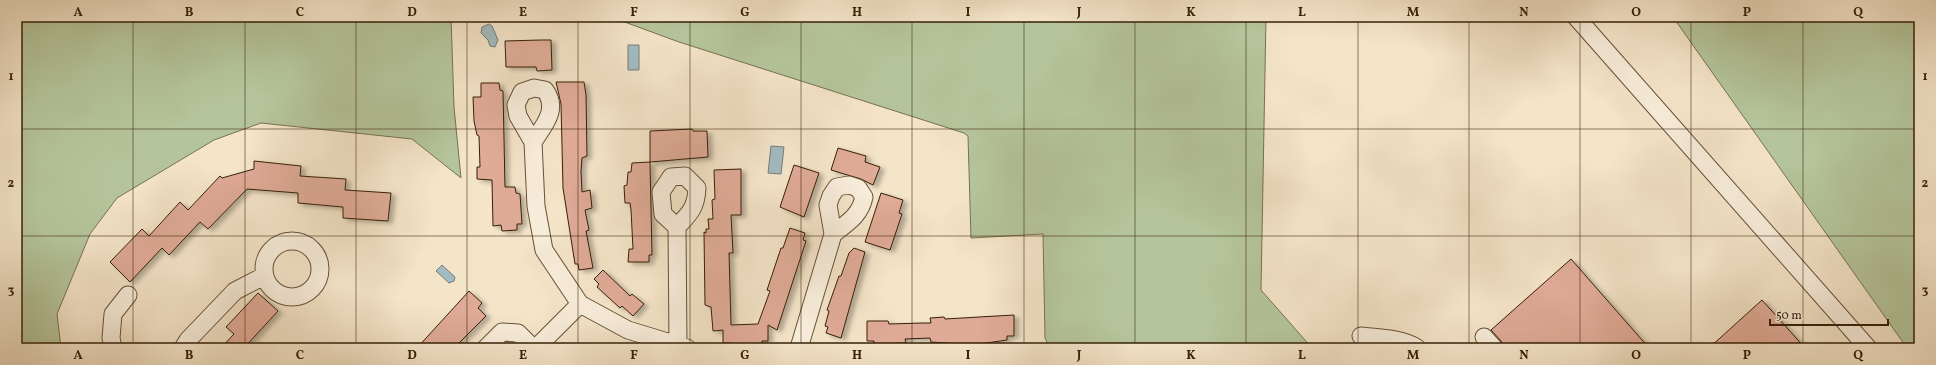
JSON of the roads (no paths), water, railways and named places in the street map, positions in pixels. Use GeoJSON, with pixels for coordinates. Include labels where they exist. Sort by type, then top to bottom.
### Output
{"type":"FeatureCollection","features":[{"type":"Feature","properties":{"kind":"street"},"geometry":{"type":"LineString","coordinates":[[1576,17],[1868,348]]}},
{"type":"Feature","properties":{"kind":"street"},"geometry":{"type":"LineString","coordinates":[[532,142],[536,206],[544,250],[580,304],[628,330],[683,346],[677,227]]}},
{"type":"Feature","properties":{"kind":"street"},"geometry":{"type":"LineString","coordinates":[[799,348],[833,234]]}},
{"type":"Feature","properties":{"kind":"street"},"geometry":{"type":"LineString","coordinates":[[183,348],[188,340],[235,291],[264,276]]}},
{"type":"Feature","properties":{"kind":"street"},"geometry":{"type":"LineString","coordinates":[[113,348],[111,338],[113,314],[128,295]]}},
{"type":"Feature","properties":{"kind":"street"},"geometry":{"type":"LineString","coordinates":[[536,348],[580,304]]}},
{"type":"Feature","properties":{"kind":"street"},"geometry":{"type":"LineString","coordinates":[[486,348],[502,332],[518,333],[533,348]]}},
{"type":"Feature","properties":{"kind":"street"},"geometry":{"type":"LineString","coordinates":[[1361,336],[1395,340],[1410,344],[1417,348]]}},
{"type":"Feature","properties":{"kind":"water"},"geometry":{"type":"Polygon","coordinates":[[[489,24],[492,26],[498,40],[495,47],[490,46],[488,40],[481,33],[482,27],[489,24]]]}},
{"type":"Feature","properties":{"kind":"water"},"geometry":{"type":"Polygon","coordinates":[[[628,45],[639,45],[639,70],[628,70],[628,45]]]}},
{"type":"Feature","properties":{"kind":"water"},"geometry":{"type":"Polygon","coordinates":[[[771,146],[784,147],[781,174],[768,173],[771,146]]]}},
{"type":"Feature","properties":{"kind":"water"},"geometry":{"type":"Polygon","coordinates":[[[442,265],[455,277],[454,281],[449,283],[436,271],[442,265]]]}}]}
